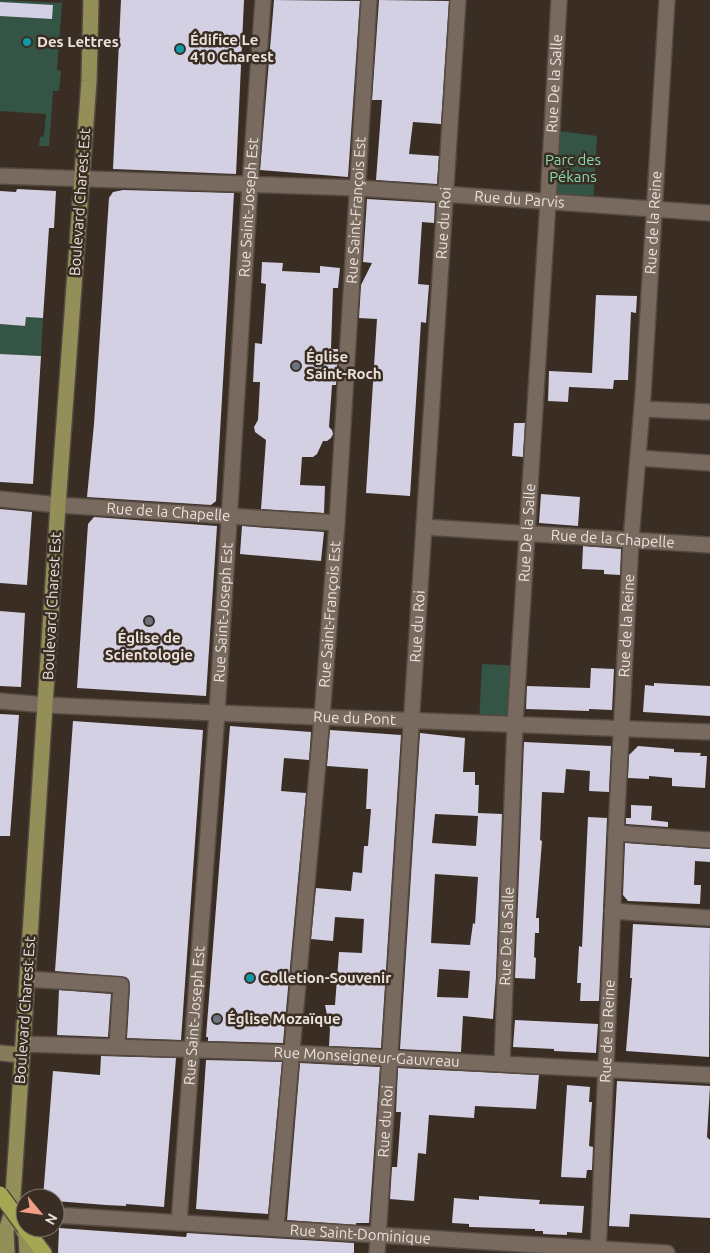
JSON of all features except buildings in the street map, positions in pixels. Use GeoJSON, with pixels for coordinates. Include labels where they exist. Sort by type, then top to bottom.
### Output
{"type":"FeatureCollection","features":[{"type":"Feature","properties":{"kind":"highway"},"geometry":{"type":"LineString","coordinates":[[0,1194],[15,1214]]}},
{"type":"Feature","properties":{"kind":"highway"},"geometry":{"type":"LineString","coordinates":[[33,1238],[44,1253]]}},
{"type":"Feature","properties":{"kind":"main road","name":"Boulevard Charest Est"},"geometry":{"type":"LineString","coordinates":[[20,1188],[23,1049],[27,979],[58,505],[89,81],[91,0]]}},
{"type":"Feature","properties":{"kind":"main road","name":"Rue Monseigneur-Gauvreau"},"geometry":{"type":"LineString","coordinates":[[0,1053],[23,1049]]}},
{"type":"Feature","properties":{"kind":"main road","name":"Boulevard Charest Est"},"geometry":{"type":"LineString","coordinates":[[7,1253],[6,1230],[15,1218]]}},
{"type":"Feature","properties":{"kind":"main road"},"geometry":{"type":"LineString","coordinates":[[26,1238],[27,1253]]}},
{"type":"Feature","properties":{"kind":"street","name":"Rue Saint-Joseph Est"},"geometry":{"type":"LineString","coordinates":[[179,1223],[217,713],[263,0]]}},
{"type":"Feature","properties":{"kind":"street","name":"Rue Saint-François Est"},"geometry":{"type":"LineString","coordinates":[[276,1228],[322,717],[337,523],[369,0]]}},
{"type":"Feature","properties":{"kind":"street","name":"Rue du Roi"},"geometry":{"type":"LineString","coordinates":[[377,1253],[458,0]]}},
{"type":"Feature","properties":{"kind":"street","name":"Rue De la Salle"},"geometry":{"type":"LineString","coordinates":[[502,1064],[515,724],[559,0]]}},
{"type":"Feature","properties":{"kind":"street","name":"Rue de la Reine"},"geometry":{"type":"LineString","coordinates":[[598,1251],[612,911],[631,540],[655,209],[666,0]]}},
{"type":"Feature","properties":{"kind":"street","name":"Rue du Parvis"},"geometry":{"type":"LineString","coordinates":[[0,176],[358,188],[710,213]]}},
{"type":"Feature","properties":{"kind":"street"},"geometry":{"type":"LineString","coordinates":[[642,408],[710,412]]}},
{"type":"Feature","properties":{"kind":"street"},"geometry":{"type":"LineString","coordinates":[[638,458],[710,463]]}},
{"type":"Feature","properties":{"kind":"street","name":"Rue de la Chapelle"},"geometry":{"type":"LineString","coordinates":[[0,499],[58,505],[337,523]]}},
{"type":"Feature","properties":{"kind":"street","name":"Rue de la Chapelle"},"geometry":{"type":"LineString","coordinates":[[424,527],[710,545]]}},
{"type":"Feature","properties":{"kind":"street","name":"Rue du Pont"},"geometry":{"type":"LineString","coordinates":[[0,701],[217,713],[710,732]]}},
{"type":"Feature","properties":{"kind":"street"},"geometry":{"type":"LineString","coordinates":[[616,833],[710,840]]}},
{"type":"Feature","properties":{"kind":"street"},"geometry":{"type":"LineString","coordinates":[[612,911],[710,918]]}},
{"type":"Feature","properties":{"kind":"street"},"geometry":{"type":"LineString","coordinates":[[27,979],[122,985],[117,1047]]}},
{"type":"Feature","properties":{"kind":"street","name":"Rue Monseigneur-Gauvreau"},"geometry":{"type":"LineString","coordinates":[[23,1049],[117,1047],[192,1049],[710,1075]]}},
{"type":"Feature","properties":{"kind":"street","name":"Rue Saint-Dominique"},"geometry":{"type":"LineString","coordinates":[[65,1215],[598,1251],[667,1253]]}},
{"type":"Feature","properties":{"kind":"green space"},"geometry":{"type":"Polygon","coordinates":[[[0,0],[62,3],[57,70],[61,71],[59,91],[53,91],[49,146],[39,146],[40,137],[44,136],[46,114],[0,111],[0,0]]]}},
{"type":"Feature","properties":{"kind":"green space","name":"Parc des Pékans"},"geometry":{"type":"Polygon","coordinates":[[[552,130],[597,136],[593,205],[548,202],[552,130]]]}},
{"type":"Feature","properties":{"kind":"green space"},"geometry":{"type":"Polygon","coordinates":[[[26,317],[43,318],[41,356],[0,354],[0,324],[25,326],[26,317]]]}},
{"type":"Feature","properties":{"kind":"green space"},"geometry":{"type":"Polygon","coordinates":[[[482,664],[518,666],[515,724],[479,723],[482,664]]]}},
{"type":"Feature","properties":{"kind":"place","name":"Des Lettres"},"geometry":{"type":"Point","coordinates":[27,42]}},
{"type":"Feature","properties":{"kind":"place","name":"Édifice Le 410 Charest"},"geometry":{"type":"Point","coordinates":[180,49]}},
{"type":"Feature","properties":{"kind":"place","name":"Église Saint-Roch"},"geometry":{"type":"Point","coordinates":[296,366]}},
{"type":"Feature","properties":{"kind":"place","name":"Église de Scientologie"},"geometry":{"type":"Point","coordinates":[149,621]}},
{"type":"Feature","properties":{"kind":"place","name":"Colletion-Souvenir"},"geometry":{"type":"Point","coordinates":[250,978]}},
{"type":"Feature","properties":{"kind":"place","name":"Église Mozaïque"},"geometry":{"type":"Point","coordinates":[217,1019]}}]}
